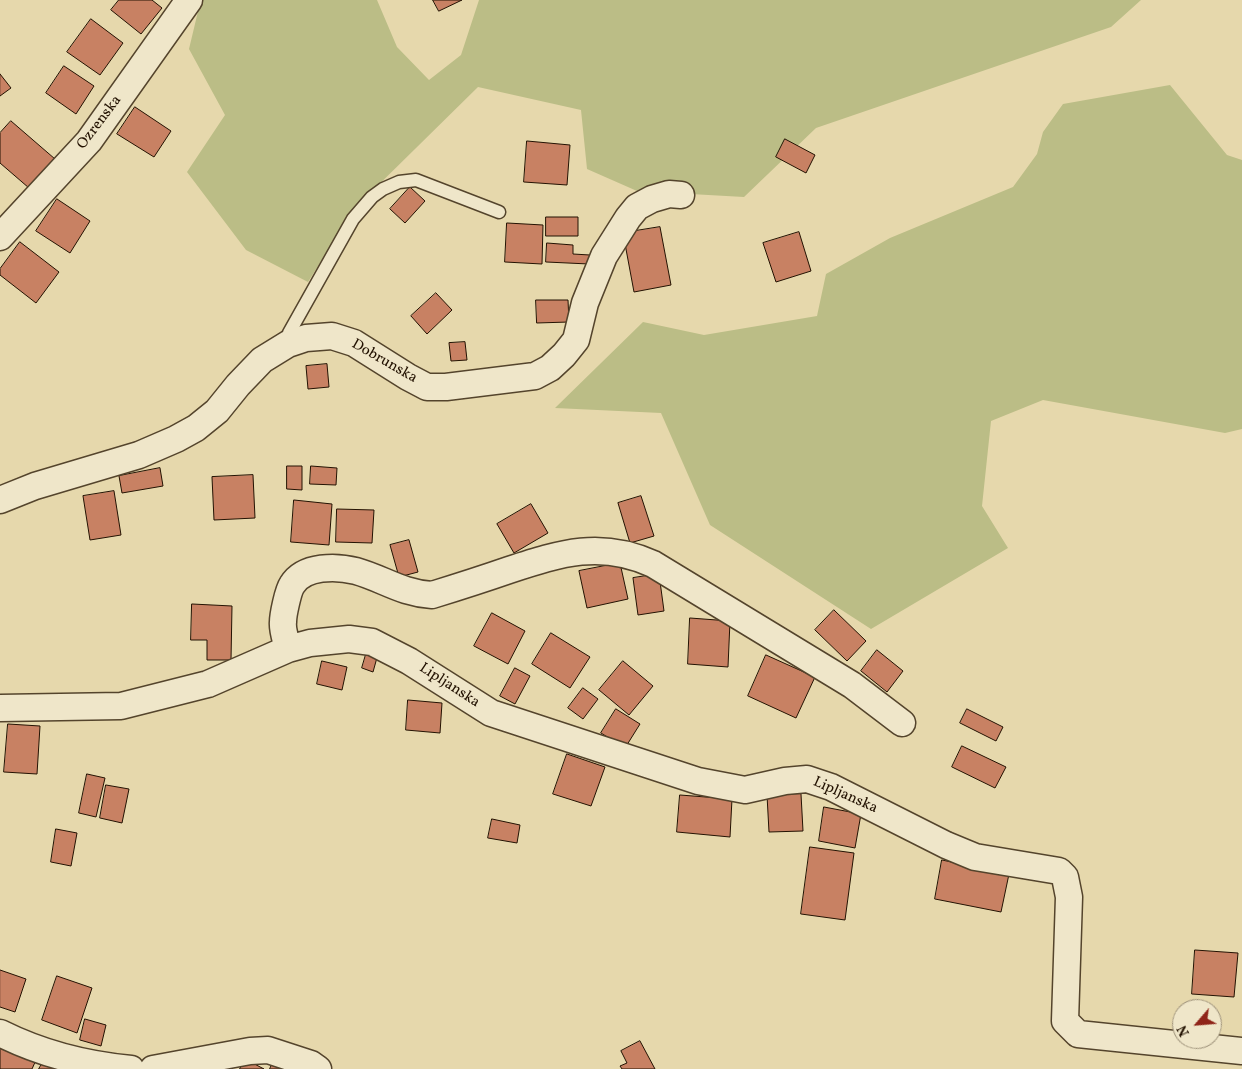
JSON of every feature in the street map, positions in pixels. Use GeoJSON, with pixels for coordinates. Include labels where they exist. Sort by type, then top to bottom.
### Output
{"type":"FeatureCollection","features":[{"type":"Feature","properties":{"kind":"street","name":"Ozrenska"},"geometry":{"type":"LineString","coordinates":[[0,237],[89,141],[189,0]]}},
{"type":"Feature","properties":{"kind":"street","name":"Dobrunska"},"geometry":{"type":"LineString","coordinates":[[0,500],[35,486],[139,455],[176,440],[196,428],[217,411],[262,360],[288,344],[306,338],[332,336],[354,343],[427,387],[446,387],[535,376],[550,368],[576,340],[585,303],[604,256],[628,218],[637,208],[652,199],[669,194],[681,195]]}},
{"type":"Feature","properties":{"kind":"street"},"geometry":{"type":"LineString","coordinates":[[288,648],[283,623],[292,585],[305,574],[316,570],[335,568],[356,571],[400,589],[417,594],[432,595],[548,557],[575,552],[610,551],[634,556],[653,564],[852,685],[902,723]]}},
{"type":"Feature","properties":{"kind":"street","name":"Lipljanska"},"geometry":{"type":"LineString","coordinates":[[0,708],[121,706],[208,684],[288,648],[310,643],[350,640],[372,642],[409,660],[491,713],[698,781],[745,790],[785,781],[807,779],[831,787],[946,845],[974,857],[1059,871],[1065,877],[1069,897],[1065,1021],[1069,1026],[1078,1034],[1242,1051]]}},
{"type":"Feature","properties":{"kind":"street"},"geometry":{"type":"LineString","coordinates":[[0,1033],[66,1058],[131,1069]]}},
{"type":"Feature","properties":{"kind":"street"},"geometry":{"type":"LineString","coordinates":[[153,1069],[250,1051],[268,1050],[311,1064],[318,1069]]}},
{"type":"Feature","properties":{"kind":"lane"},"geometry":{"type":"LineString","coordinates":[[288,344],[289,333],[353,219],[372,197],[383,189],[399,182],[416,180],[499,212]]}},
{"type":"Feature","properties":{"kind":"green space"},"geometry":{"type":"Polygon","coordinates":[[[203,0],[377,0],[397,47],[429,80],[461,55],[479,0],[1141,0],[1111,27],[816,128],[744,197],[637,191],[587,169],[581,110],[478,87],[354,209],[308,282],[246,250],[187,172],[225,115],[189,49],[200,3],[203,0]]]}},
{"type":"Feature","properties":{"kind":"green space"},"geometry":{"type":"Polygon","coordinates":[[[1170,85],[1227,155],[1242,160],[1242,429],[1225,433],[1043,400],[991,421],[982,506],[1008,548],[871,629],[710,525],[661,413],[555,408],[643,322],[704,335],[817,316],[826,274],[890,238],[1013,187],[1037,154],[1043,132],[1063,104],[1170,85]]]}},
{"type":"Feature","properties":{"kind":"building"},"geometry":{"type":"Polygon","coordinates":[[[119,0],[152,0],[162,8],[141,34],[111,10],[119,0]]]}},
{"type":"Feature","properties":{"kind":"building"},"geometry":{"type":"Polygon","coordinates":[[[433,0],[462,0],[439,11],[433,0]]]}},
{"type":"Feature","properties":{"kind":"building"},"geometry":{"type":"Polygon","coordinates":[[[91,19],[123,43],[100,75],[67,52],[91,19]]]}},
{"type":"Feature","properties":{"kind":"building"},"geometry":{"type":"Polygon","coordinates":[[[64,66],[94,86],[76,114],[46,93],[64,66]]]}},
{"type":"Feature","properties":{"kind":"building"},"geometry":{"type":"Polygon","coordinates":[[[0,74],[11,88],[0,96],[0,74]]]}},
{"type":"Feature","properties":{"kind":"building"},"geometry":{"type":"Polygon","coordinates":[[[135,107],[171,131],[154,157],[117,134],[135,107]]]}},
{"type":"Feature","properties":{"kind":"building"},"geometry":{"type":"Polygon","coordinates":[[[11,121],[55,159],[29,188],[0,163],[0,133],[11,121]]]}},
{"type":"Feature","properties":{"kind":"building"},"geometry":{"type":"Polygon","coordinates":[[[785,139],[815,155],[806,173],[776,157],[785,139]]]}},
{"type":"Feature","properties":{"kind":"building"},"geometry":{"type":"Polygon","coordinates":[[[527,141],[570,145],[567,185],[524,182],[527,141]]]}},
{"type":"Feature","properties":{"kind":"building"},"geometry":{"type":"Polygon","coordinates":[[[410,187],[425,201],[405,223],[390,209],[410,187]]]}},
{"type":"Feature","properties":{"kind":"building"},"geometry":{"type":"Polygon","coordinates":[[[57,199],[90,221],[70,253],[36,231],[57,199]]]}},
{"type":"Feature","properties":{"kind":"building"},"geometry":{"type":"Polygon","coordinates":[[[546,217],[578,217],[578,236],[546,236],[546,217]]]}},
{"type":"Feature","properties":{"kind":"building"},"geometry":{"type":"Polygon","coordinates":[[[507,223],[543,225],[542,264],[505,262],[507,223]]]}},
{"type":"Feature","properties":{"kind":"building"},"geometry":{"type":"Polygon","coordinates":[[[660,227],[671,285],[634,292],[623,233],[660,227]]]}},
{"type":"Feature","properties":{"kind":"building"},"geometry":{"type":"Polygon","coordinates":[[[799,232],[811,271],[776,282],[763,243],[799,232]]]}},
{"type":"Feature","properties":{"kind":"building"},"geometry":{"type":"Polygon","coordinates":[[[20,242],[59,272],[36,303],[0,275],[0,269],[20,242]]]}},
{"type":"Feature","properties":{"kind":"building"},"geometry":{"type":"Polygon","coordinates":[[[547,243],[573,245],[573,254],[590,255],[589,264],[546,262],[547,243]]]}},
{"type":"Feature","properties":{"kind":"building"},"geometry":{"type":"Polygon","coordinates":[[[436,293],[452,310],[427,334],[411,316],[436,293]]]}},
{"type":"Feature","properties":{"kind":"building"},"geometry":{"type":"Polygon","coordinates":[[[536,300],[568,300],[569,322],[537,323],[536,300]]]}},
{"type":"Feature","properties":{"kind":"building"},"geometry":{"type":"Polygon","coordinates":[[[465,342],[467,360],[451,361],[449,343],[465,342]]]}},
{"type":"Feature","properties":{"kind":"building"},"geometry":{"type":"Polygon","coordinates":[[[327,364],[329,387],[308,389],[306,366],[327,364]]]}},
{"type":"Feature","properties":{"kind":"building"},"geometry":{"type":"Polygon","coordinates":[[[287,466],[302,466],[302,490],[287,489],[287,466]]]}},
{"type":"Feature","properties":{"kind":"building"},"geometry":{"type":"Polygon","coordinates":[[[311,466],[337,468],[336,485],[310,484],[311,466]]]}},
{"type":"Feature","properties":{"kind":"building"},"geometry":{"type":"Polygon","coordinates":[[[160,468],[163,486],[122,493],[119,476],[160,468]]]}},
{"type":"Feature","properties":{"kind":"building"},"geometry":{"type":"Polygon","coordinates":[[[253,475],[255,518],[214,520],[212,477],[253,475]]]}},
{"type":"Feature","properties":{"kind":"building"},"geometry":{"type":"Polygon","coordinates":[[[114,491],[121,535],[90,540],[83,496],[114,491]]]}},
{"type":"Feature","properties":{"kind":"building"},"geometry":{"type":"Polygon","coordinates":[[[641,496],[654,536],[630,543],[618,503],[641,496]]]}},
{"type":"Feature","properties":{"kind":"building"},"geometry":{"type":"Polygon","coordinates":[[[294,500],[332,504],[329,545],[291,542],[294,500]]]}},
{"type":"Feature","properties":{"kind":"building"},"geometry":{"type":"Polygon","coordinates":[[[531,504],[548,533],[514,553],[497,524],[531,504]]]}},
{"type":"Feature","properties":{"kind":"building"},"geometry":{"type":"Polygon","coordinates":[[[337,509],[374,510],[372,543],[336,542],[337,509]]]}},
{"type":"Feature","properties":{"kind":"building"},"geometry":{"type":"Polygon","coordinates":[[[409,540],[418,572],[399,577],[390,545],[409,540]]]}},
{"type":"Feature","properties":{"kind":"building"},"geometry":{"type":"Polygon","coordinates":[[[620,563],[628,599],[587,608],[579,571],[620,563]]]}},
{"type":"Feature","properties":{"kind":"building"},"geometry":{"type":"Polygon","coordinates":[[[659,574],[664,611],[638,615],[633,578],[659,574]]]}},
{"type":"Feature","properties":{"kind":"building"},"geometry":{"type":"Polygon","coordinates":[[[192,604],[232,606],[231,660],[207,660],[207,640],[191,640],[192,604]]]}},
{"type":"Feature","properties":{"kind":"building"},"geometry":{"type":"Polygon","coordinates":[[[834,610],[866,641],[847,661],[815,630],[834,610]]]}},
{"type":"Feature","properties":{"kind":"building"},"geometry":{"type":"Polygon","coordinates":[[[492,613],[525,631],[508,664],[474,646],[492,613]]]}},
{"type":"Feature","properties":{"kind":"building"},"geometry":{"type":"Polygon","coordinates":[[[690,618],[730,621],[728,667],[688,664],[690,618]]]}},
{"type":"Feature","properties":{"kind":"building"},"geometry":{"type":"Polygon","coordinates":[[[551,633],[590,657],[570,688],[532,664],[551,633]]]}},
{"type":"Feature","properties":{"kind":"building"},"geometry":{"type":"Polygon","coordinates":[[[877,650],[903,671],[887,692],[861,671],[877,650]]]}},
{"type":"Feature","properties":{"kind":"building"},"geometry":{"type":"Polygon","coordinates":[[[367,651],[378,654],[373,672],[362,668],[367,651]]]}},
{"type":"Feature","properties":{"kind":"building"},"geometry":{"type":"Polygon","coordinates":[[[766,655],[815,677],[796,718],[748,696],[766,655]]]}},
{"type":"Feature","properties":{"kind":"building"},"geometry":{"type":"Polygon","coordinates":[[[322,661],[347,667],[342,690],[317,684],[322,661]]]}},
{"type":"Feature","properties":{"kind":"building"},"geometry":{"type":"Polygon","coordinates":[[[623,661],[653,686],[629,715],[599,690],[623,661]]]}},
{"type":"Feature","properties":{"kind":"building"},"geometry":{"type":"Polygon","coordinates":[[[515,668],[530,676],[515,704],[500,696],[515,668]]]}},
{"type":"Feature","properties":{"kind":"building"},"geometry":{"type":"Polygon","coordinates":[[[583,688],[598,699],[583,719],[568,708],[583,688]]]}},
{"type":"Feature","properties":{"kind":"building"},"geometry":{"type":"Polygon","coordinates":[[[408,700],[442,703],[440,733],[406,730],[408,700]]]}},
{"type":"Feature","properties":{"kind":"building"},"geometry":{"type":"Polygon","coordinates":[[[616,709],[640,724],[625,748],[601,733],[616,709]]]}},
{"type":"Feature","properties":{"kind":"building"},"geometry":{"type":"Polygon","coordinates":[[[967,709],[1003,727],[996,741],[960,723],[967,709]]]}},
{"type":"Feature","properties":{"kind":"building"},"geometry":{"type":"Polygon","coordinates":[[[8,724],[40,726],[37,774],[4,772],[8,724]]]}},
{"type":"Feature","properties":{"kind":"building"},"geometry":{"type":"Polygon","coordinates":[[[962,746],[1006,767],[995,788],[952,767],[962,746]]]}},
{"type":"Feature","properties":{"kind":"building"},"geometry":{"type":"Polygon","coordinates":[[[567,754],[605,767],[591,806],[553,794],[567,754]]]}},
{"type":"Feature","properties":{"kind":"building"},"geometry":{"type":"Polygon","coordinates":[[[87,774],[105,778],[96,817],[79,813],[87,774]]]}},
{"type":"Feature","properties":{"kind":"building"},"geometry":{"type":"Polygon","coordinates":[[[106,785],[129,789],[122,823],[100,818],[106,785]]]}},
{"type":"Feature","properties":{"kind":"building"},"geometry":{"type":"Polygon","coordinates":[[[801,794],[803,831],[769,832],[767,795],[801,794]]]}},
{"type":"Feature","properties":{"kind":"building"},"geometry":{"type":"Polygon","coordinates":[[[680,795],[732,799],[730,837],[677,832],[680,795]]]}},
{"type":"Feature","properties":{"kind":"building"},"geometry":{"type":"Polygon","coordinates":[[[824,807],[861,814],[855,848],[819,841],[824,807]]]}},
{"type":"Feature","properties":{"kind":"building"},"geometry":{"type":"Polygon","coordinates":[[[492,819],[520,825],[517,843],[488,838],[492,819]]]}},
{"type":"Feature","properties":{"kind":"building"},"geometry":{"type":"Polygon","coordinates":[[[56,829],[77,833],[71,866],[51,862],[56,829]]]}},
{"type":"Feature","properties":{"kind":"building"},"geometry":{"type":"Polygon","coordinates":[[[810,847],[854,853],[845,920],[801,914],[810,847]]]}},
{"type":"Feature","properties":{"kind":"building"},"geometry":{"type":"Polygon","coordinates":[[[942,860],[1009,874],[1001,912],[935,899],[942,860]]]}},
{"type":"Feature","properties":{"kind":"building"},"geometry":{"type":"Polygon","coordinates":[[[1195,950],[1238,953],[1234,997],[1192,994],[1195,950]]]}},
{"type":"Feature","properties":{"kind":"building"},"geometry":{"type":"Polygon","coordinates":[[[0,970],[26,979],[15,1012],[0,1007],[0,970]]]}},
{"type":"Feature","properties":{"kind":"building"},"geometry":{"type":"Polygon","coordinates":[[[57,976],[92,988],[77,1033],[42,1020],[57,976]]]}},
{"type":"Feature","properties":{"kind":"building"},"geometry":{"type":"Polygon","coordinates":[[[85,1019],[106,1025],[101,1046],[80,1040],[85,1019]]]}},
{"type":"Feature","properties":{"kind":"building"},"geometry":{"type":"Polygon","coordinates":[[[640,1041],[655,1069],[622,1069],[620,1066],[627,1063],[621,1051],[640,1041]]]}},
{"type":"Feature","properties":{"kind":"building"},"geometry":{"type":"Polygon","coordinates":[[[2,1046],[36,1060],[32,1069],[0,1069],[0,1050],[2,1046]]]}},
{"type":"Feature","properties":{"kind":"building"},"geometry":{"type":"Polygon","coordinates":[[[275,1057],[297,1069],[270,1069],[275,1057]]]}},
{"type":"Feature","properties":{"kind":"building"},"geometry":{"type":"Polygon","coordinates":[[[245,1059],[264,1069],[240,1069],[245,1059]]]}},
{"type":"Feature","properties":{"kind":"building"},"geometry":{"type":"Polygon","coordinates":[[[43,1062],[59,1069],[39,1069],[43,1062]]]}}]}
